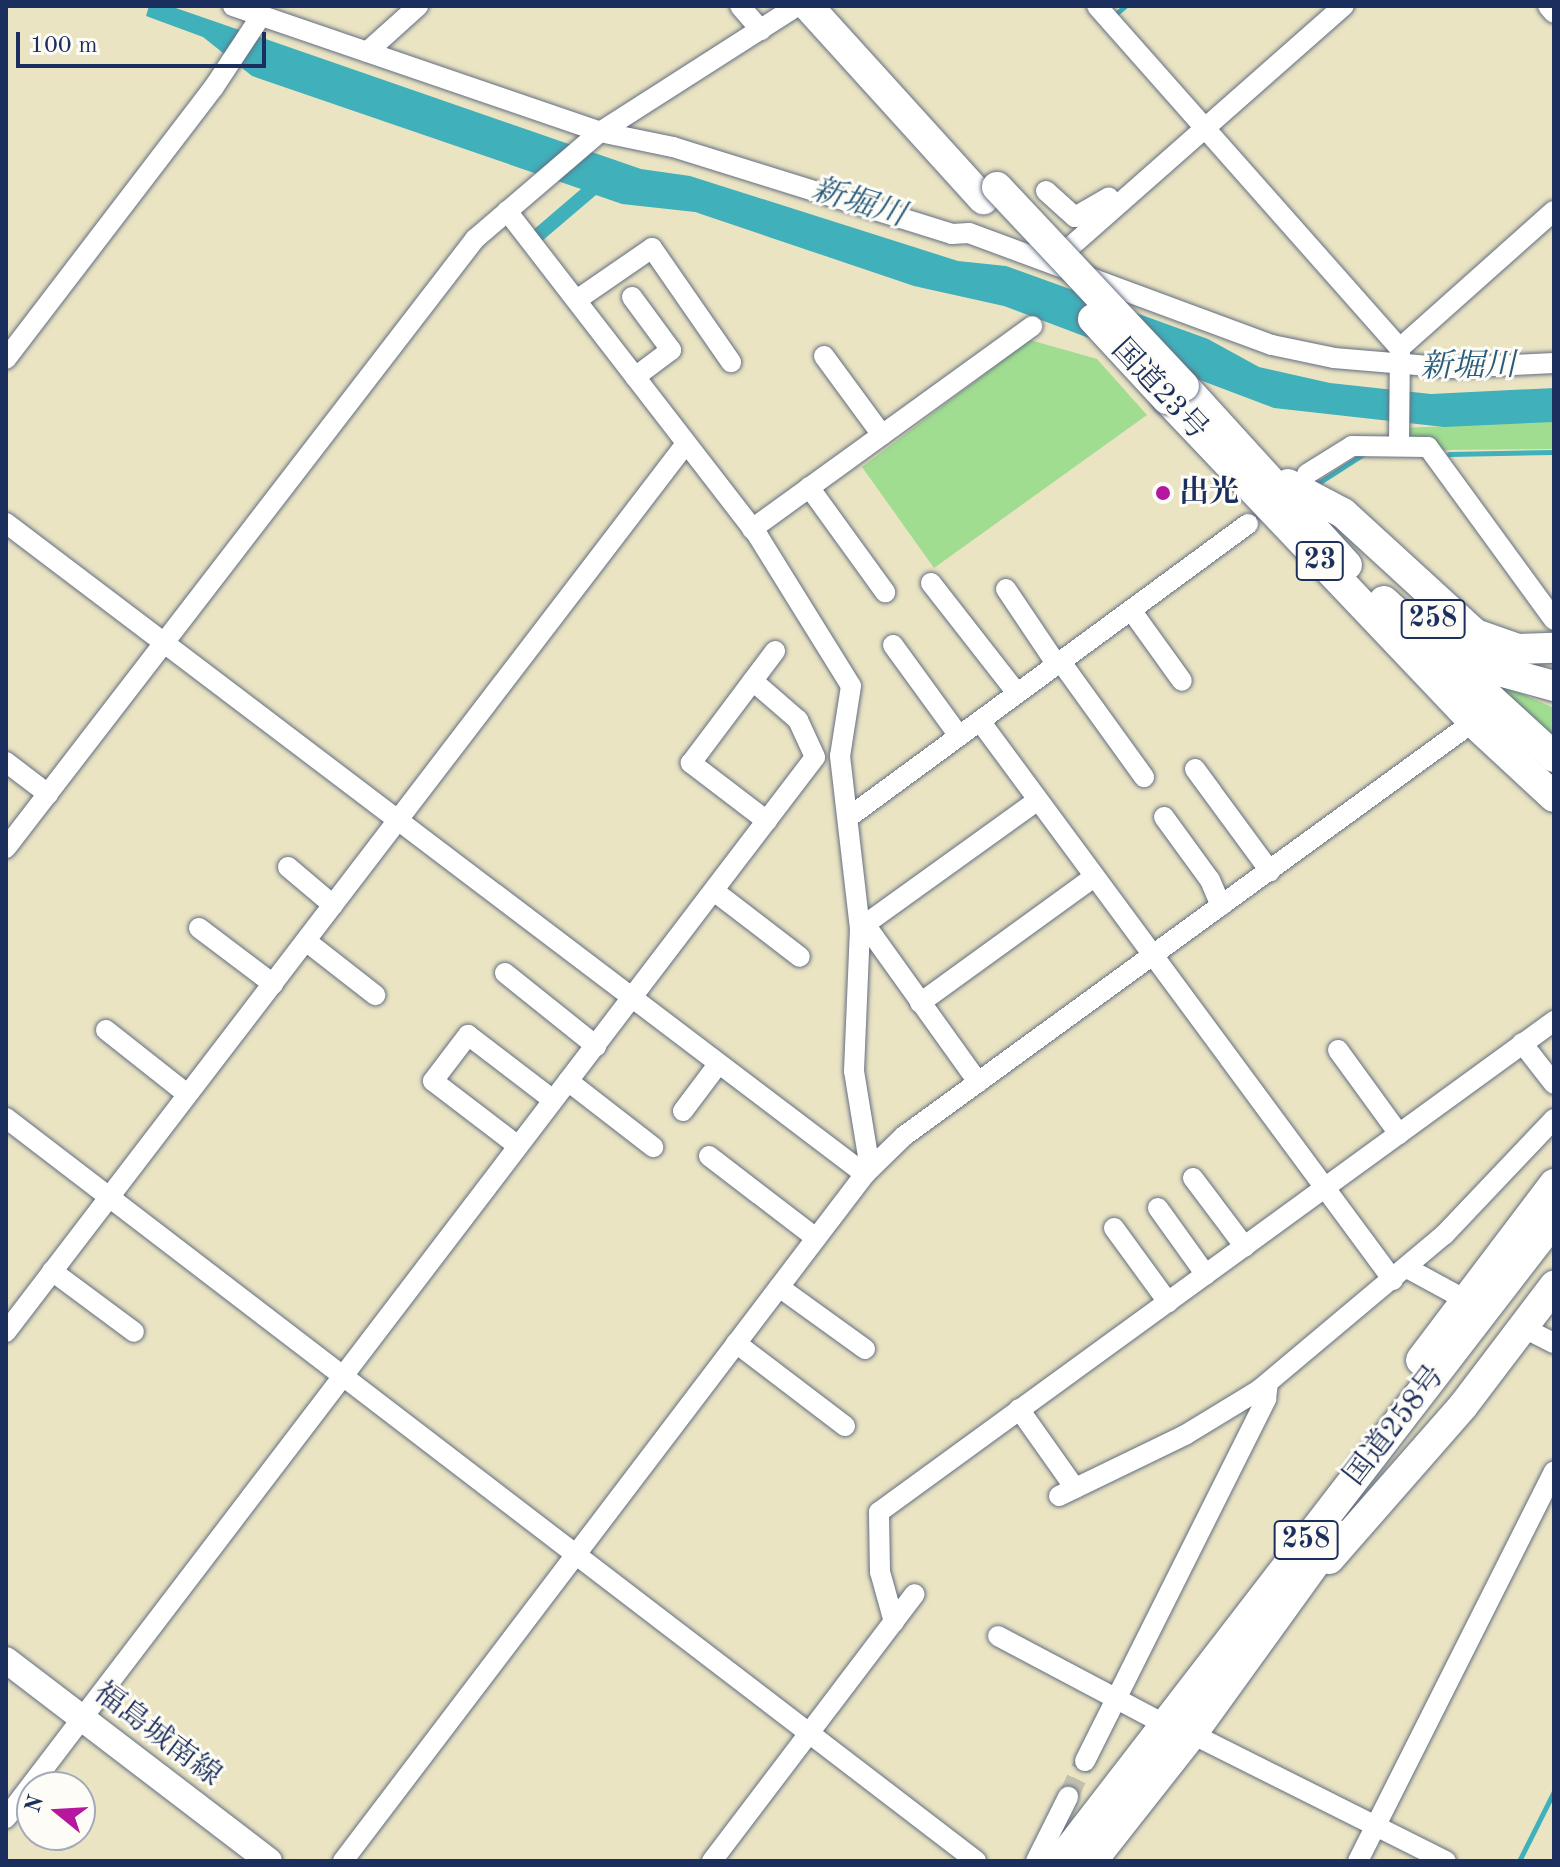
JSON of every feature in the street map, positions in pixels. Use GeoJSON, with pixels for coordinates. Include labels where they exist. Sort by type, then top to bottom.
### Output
{"type":"FeatureCollection","features":[{"type":"Feature","properties":{"kind":"highway","name":"国道23号"},"geometry":{"type":"LineString","coordinates":[[808,6],[990,193],[1176,392],[1473,722],[1554,800]]}},
{"type":"Feature","properties":{"kind":"highway","name":"国道23号"},"geometry":{"type":"LineString","coordinates":[[829,6],[990,193]]}},
{"type":"Feature","properties":{"kind":"highway","name":"国道23号"},"geometry":{"type":"LineString","coordinates":[[1176,392],[1269,474],[1322,532],[1346,564],[1554,757]]}},
{"type":"Feature","properties":{"kind":"highway"},"geometry":{"type":"LineString","coordinates":[[1269,474],[1343,513],[1475,634],[1518,649],[1554,648]]}},
{"type":"Feature","properties":{"kind":"highway","name":"258"},"geometry":{"type":"LineString","coordinates":[[1322,532],[1358,554],[1475,654],[1529,682],[1554,686]]}},
{"type":"Feature","properties":{"kind":"highway","name":"258"},"geometry":{"type":"LineString","coordinates":[[1323,1518],[1382,1413],[1554,1184]]}},
{"type":"Feature","properties":{"kind":"highway","name":"国道258号"},"geometry":{"type":"LineString","coordinates":[[1092,1861],[1323,1518],[1554,1220]]}},
{"type":"Feature","properties":{"kind":"highway","name":"国道258号"},"geometry":{"type":"LineString","coordinates":[[1060,1861],[1304,1585],[1315,1561],[1554,1250]]}},
{"type":"Feature","properties":{"kind":"highway","name":"258"},"geometry":{"type":"LineString","coordinates":[[1304,1585],[1463,1406],[1554,1286]]}},
{"type":"Feature","properties":{"kind":"main road","name":"福島城南線"},"geometry":{"type":"LineString","coordinates":[[6,1660],[269,1861]]}},
{"type":"Feature","properties":{"kind":"street"},"geometry":{"type":"LineString","coordinates":[[233,6],[600,132],[673,147],[952,234],[969,233],[1049,266],[1272,345],[1453,368],[1554,363]]}},
{"type":"Feature","properties":{"kind":"street"},"geometry":{"type":"LineString","coordinates":[[367,52],[418,6]]}},
{"type":"Feature","properties":{"kind":"street"},"geometry":{"type":"LineString","coordinates":[[740,6],[761,30]]}},
{"type":"Feature","properties":{"kind":"street"},"geometry":{"type":"LineString","coordinates":[[6,848],[425,299],[475,239],[600,132],[797,6]]}},
{"type":"Feature","properties":{"kind":"street"},"geometry":{"type":"LineString","coordinates":[[1097,6],[1398,362],[1399,438]]}},
{"type":"Feature","properties":{"kind":"street"},"geometry":{"type":"LineString","coordinates":[[1049,266],[1344,6]]}},
{"type":"Feature","properties":{"kind":"street"},"geometry":{"type":"LineString","coordinates":[[1548,6],[1554,13]]}},
{"type":"Feature","properties":{"kind":"street"},"geometry":{"type":"LineString","coordinates":[[6,359],[214,87],[261,16]]}},
{"type":"Feature","properties":{"kind":"street"},"geometry":{"type":"LineString","coordinates":[[1046,191],[1075,217],[1110,197],[1118,204]]}},
{"type":"Feature","properties":{"kind":"street"},"geometry":{"type":"LineString","coordinates":[[507,211],[578,299],[685,445],[752,529],[851,686],[840,756],[864,927],[854,1071],[868,1172]]}},
{"type":"Feature","properties":{"kind":"street"},"geometry":{"type":"LineString","coordinates":[[1398,362],[1554,211]]}},
{"type":"Feature","properties":{"kind":"street"},"geometry":{"type":"LineString","coordinates":[[578,299],[652,248],[731,362]]}},
{"type":"Feature","properties":{"kind":"street"},"geometry":{"type":"LineString","coordinates":[[632,297],[671,350],[635,377]]}},
{"type":"Feature","properties":{"kind":"street"},"geometry":{"type":"LineString","coordinates":[[752,529],[1032,326]]}},
{"type":"Feature","properties":{"kind":"street"},"geometry":{"type":"LineString","coordinates":[[824,356],[882,435]]}},
{"type":"Feature","properties":{"kind":"street"},"geometry":{"type":"LineString","coordinates":[[1307,474],[1352,446],[1399,438],[1428,447],[1554,620]]}},
{"type":"Feature","properties":{"kind":"street"},"geometry":{"type":"LineString","coordinates":[[6,1332],[685,445]]}},
{"type":"Feature","properties":{"kind":"street"},"geometry":{"type":"LineString","coordinates":[[809,487],[885,592]]}},
{"type":"Feature","properties":{"kind":"street"},"geometry":{"type":"LineString","coordinates":[[6,523],[716,1067],[868,1172]]}},
{"type":"Feature","properties":{"kind":"street"},"geometry":{"type":"LineString","coordinates":[[849,817],[1248,524]]}},
{"type":"Feature","properties":{"kind":"street"},"geometry":{"type":"LineString","coordinates":[[931,583],[1017,693]]}},
{"type":"Feature","properties":{"kind":"street"},"geometry":{"type":"LineString","coordinates":[[1006,589],[1144,777]]}},
{"type":"Feature","properties":{"kind":"street"},"geometry":{"type":"LineString","coordinates":[[1131,610],[1182,681]]}},
{"type":"Feature","properties":{"kind":"street"},"geometry":{"type":"LineString","coordinates":[[893,645],[959,736]]}},
{"type":"Feature","properties":{"kind":"street"},"geometry":{"type":"LineString","coordinates":[[767,821],[691,763],[775,651]]}},
{"type":"Feature","properties":{"kind":"street"},"geometry":{"type":"LineString","coordinates":[[753,681],[798,720],[815,757]]}},
{"type":"Feature","properties":{"kind":"street"},"geometry":{"type":"LineString","coordinates":[[980,721],[1325,1188],[1400,1274],[1466,1300]]}},
{"type":"Feature","properties":{"kind":"street"},"geometry":{"type":"LineString","coordinates":[[343,1861],[868,1172],[904,1136],[1473,722]]}},
{"type":"Feature","properties":{"kind":"street"},"geometry":{"type":"LineString","coordinates":[[815,757],[840,756]]}},
{"type":"Feature","properties":{"kind":"street"},"geometry":{"type":"LineString","coordinates":[[6,1818],[815,757]]}},
{"type":"Feature","properties":{"kind":"street"},"geometry":{"type":"LineString","coordinates":[[6,762],[48,794]]}},
{"type":"Feature","properties":{"kind":"street"},"geometry":{"type":"LineString","coordinates":[[1195,769],[1270,871]]}},
{"type":"Feature","properties":{"kind":"street"},"geometry":{"type":"LineString","coordinates":[[864,927],[1038,800]]}},
{"type":"Feature","properties":{"kind":"street"},"geometry":{"type":"LineString","coordinates":[[1164,817],[1210,880],[1221,906]]}},
{"type":"Feature","properties":{"kind":"street"},"geometry":{"type":"LineString","coordinates":[[288,867],[333,905]]}},
{"type":"Feature","properties":{"kind":"street"},"geometry":{"type":"LineString","coordinates":[[920,1003],[1094,877]]}},
{"type":"Feature","properties":{"kind":"street"},"geometry":{"type":"LineString","coordinates":[[714,891],[800,957]]}},
{"type":"Feature","properties":{"kind":"street"},"geometry":{"type":"LineString","coordinates":[[864,927],[978,1082]]}},
{"type":"Feature","properties":{"kind":"street"},"geometry":{"type":"LineString","coordinates":[[199,928],[273,984]]}},
{"type":"Feature","properties":{"kind":"street"},"geometry":{"type":"LineString","coordinates":[[306,941],[375,995]]}},
{"type":"Feature","properties":{"kind":"street"},"geometry":{"type":"LineString","coordinates":[[505,973],[596,1046]]}},
{"type":"Feature","properties":{"kind":"street"},"geometry":{"type":"LineString","coordinates":[[894,1622],[880,1572],[879,1512],[1554,1021]]}},
{"type":"Feature","properties":{"kind":"street"},"geometry":{"type":"LineString","coordinates":[[106,1030],[187,1094]]}},
{"type":"Feature","properties":{"kind":"street"},"geometry":{"type":"LineString","coordinates":[[518,1146],[433,1081],[468,1035],[553,1100]]}},
{"type":"Feature","properties":{"kind":"street"},"geometry":{"type":"LineString","coordinates":[[1522,1043],[1554,1084]]}},
{"type":"Feature","properties":{"kind":"street"},"geometry":{"type":"LineString","coordinates":[[1338,1050],[1399,1134]]}},
{"type":"Feature","properties":{"kind":"street"},"geometry":{"type":"LineString","coordinates":[[683,1111],[716,1067]]}},
{"type":"Feature","properties":{"kind":"street"},"geometry":{"type":"LineString","coordinates":[[568,1081],[653,1147]]}},
{"type":"Feature","properties":{"kind":"street"},"geometry":{"type":"LineString","coordinates":[[6,1118],[976,1861]]}},
{"type":"Feature","properties":{"kind":"street"},"geometry":{"type":"LineString","coordinates":[[1019,1409],[1067,1492],[1219,1417],[1268,1383],[1400,1274],[1554,1119]]}},
{"type":"Feature","properties":{"kind":"street"},"geometry":{"type":"LineString","coordinates":[[709,1156],[816,1238]]}},
{"type":"Feature","properties":{"kind":"street"},"geometry":{"type":"LineString","coordinates":[[1193,1178],[1245,1247]]}},
{"type":"Feature","properties":{"kind":"street"},"geometry":{"type":"LineString","coordinates":[[1158,1208],[1206,1275]]}},
{"type":"Feature","properties":{"kind":"street"},"geometry":{"type":"LineString","coordinates":[[1114,1228],[1168,1302]]}},
{"type":"Feature","properties":{"kind":"street"},"geometry":{"type":"LineString","coordinates":[[52,1271],[134,1332]]}},
{"type":"Feature","properties":{"kind":"street"},"geometry":{"type":"LineString","coordinates":[[779,1287],[865,1349]]}},
{"type":"Feature","properties":{"kind":"street"},"geometry":{"type":"LineString","coordinates":[[1522,1327],[1554,1343]]}},
{"type":"Feature","properties":{"kind":"street"},"geometry":{"type":"LineString","coordinates":[[736,1343],[845,1426]]}},
{"type":"Feature","properties":{"kind":"street"},"geometry":{"type":"LineString","coordinates":[[1085,1761],[1266,1399],[1268,1383]]}},
{"type":"Feature","properties":{"kind":"street"},"geometry":{"type":"LineString","coordinates":[[1358,1861],[1554,1472]]}},
{"type":"Feature","properties":{"kind":"street"},"geometry":{"type":"LineString","coordinates":[[712,1861],[915,1594]]}},
{"type":"Feature","properties":{"kind":"street"},"geometry":{"type":"LineString","coordinates":[[998,1636],[1446,1861]]}},
{"type":"Feature","properties":{"kind":"street"},"geometry":{"type":"LineString","coordinates":[[1036,1861],[1068,1797]]}},
{"type":"Feature","properties":{"kind":"green space"},"geometry":{"type":"Polygon","coordinates":[[[1030,340],[1097,359],[1147,415],[934,568],[862,467],[1030,340]]]}},
{"type":"Feature","properties":{"kind":"green space"},"geometry":{"type":"Polygon","coordinates":[[[1554,421],[1554,449],[1441,450],[1406,439],[1405,428],[1554,421]]]}},
{"type":"Feature","properties":{"kind":"green space"},"geometry":{"type":"Polygon","coordinates":[[[1490,680],[1554,708],[1554,751],[1490,680]]]}},
{"type":"Feature","properties":{"kind":"water"},"geometry":{"type":"Polygon","coordinates":[[[149,6],[170,6],[641,169],[690,176],[958,261],[1006,266],[1208,339],[1259,367],[1330,383],[1431,394],[1554,388],[1554,422],[1444,427],[1274,408],[1004,306],[914,286],[695,212],[622,204],[596,195],[542,241],[532,231],[581,189],[252,76],[203,37],[146,16],[149,6]]]}},
{"type":"Feature","properties":{"kind":"waterway"},"geometry":{"type":"LineString","coordinates":[[1112,17],[1125,6]]}},
{"type":"Feature","properties":{"kind":"waterway"},"geometry":{"type":"LineString","coordinates":[[1449,454],[1554,452]]}},
{"type":"Feature","properties":{"kind":"waterway"},"geometry":{"type":"LineString","coordinates":[[1320,482],[1362,455]]}},
{"type":"Feature","properties":{"kind":"waterway"},"geometry":{"type":"LineString","coordinates":[[1519,1861],[1554,1791]]}},
{"type":"Feature","properties":{"kind":"tunnel"},"geometry":{"type":"LineString","coordinates":[[1068,1797],[1085,1761]]}},
{"type":"Feature","properties":{"kind":"place","name":"出光"},"geometry":{"type":"Point","coordinates":[1163,493]}},
{"type":"Feature","properties":{"kind":"water label","name":"新堀川"},"geometry":{"type":"Point","coordinates":[858,204]}},
{"type":"Feature","properties":{"kind":"water label","name":"新堀川"},"geometry":{"type":"Point","coordinates":[1468,368]}}]}
